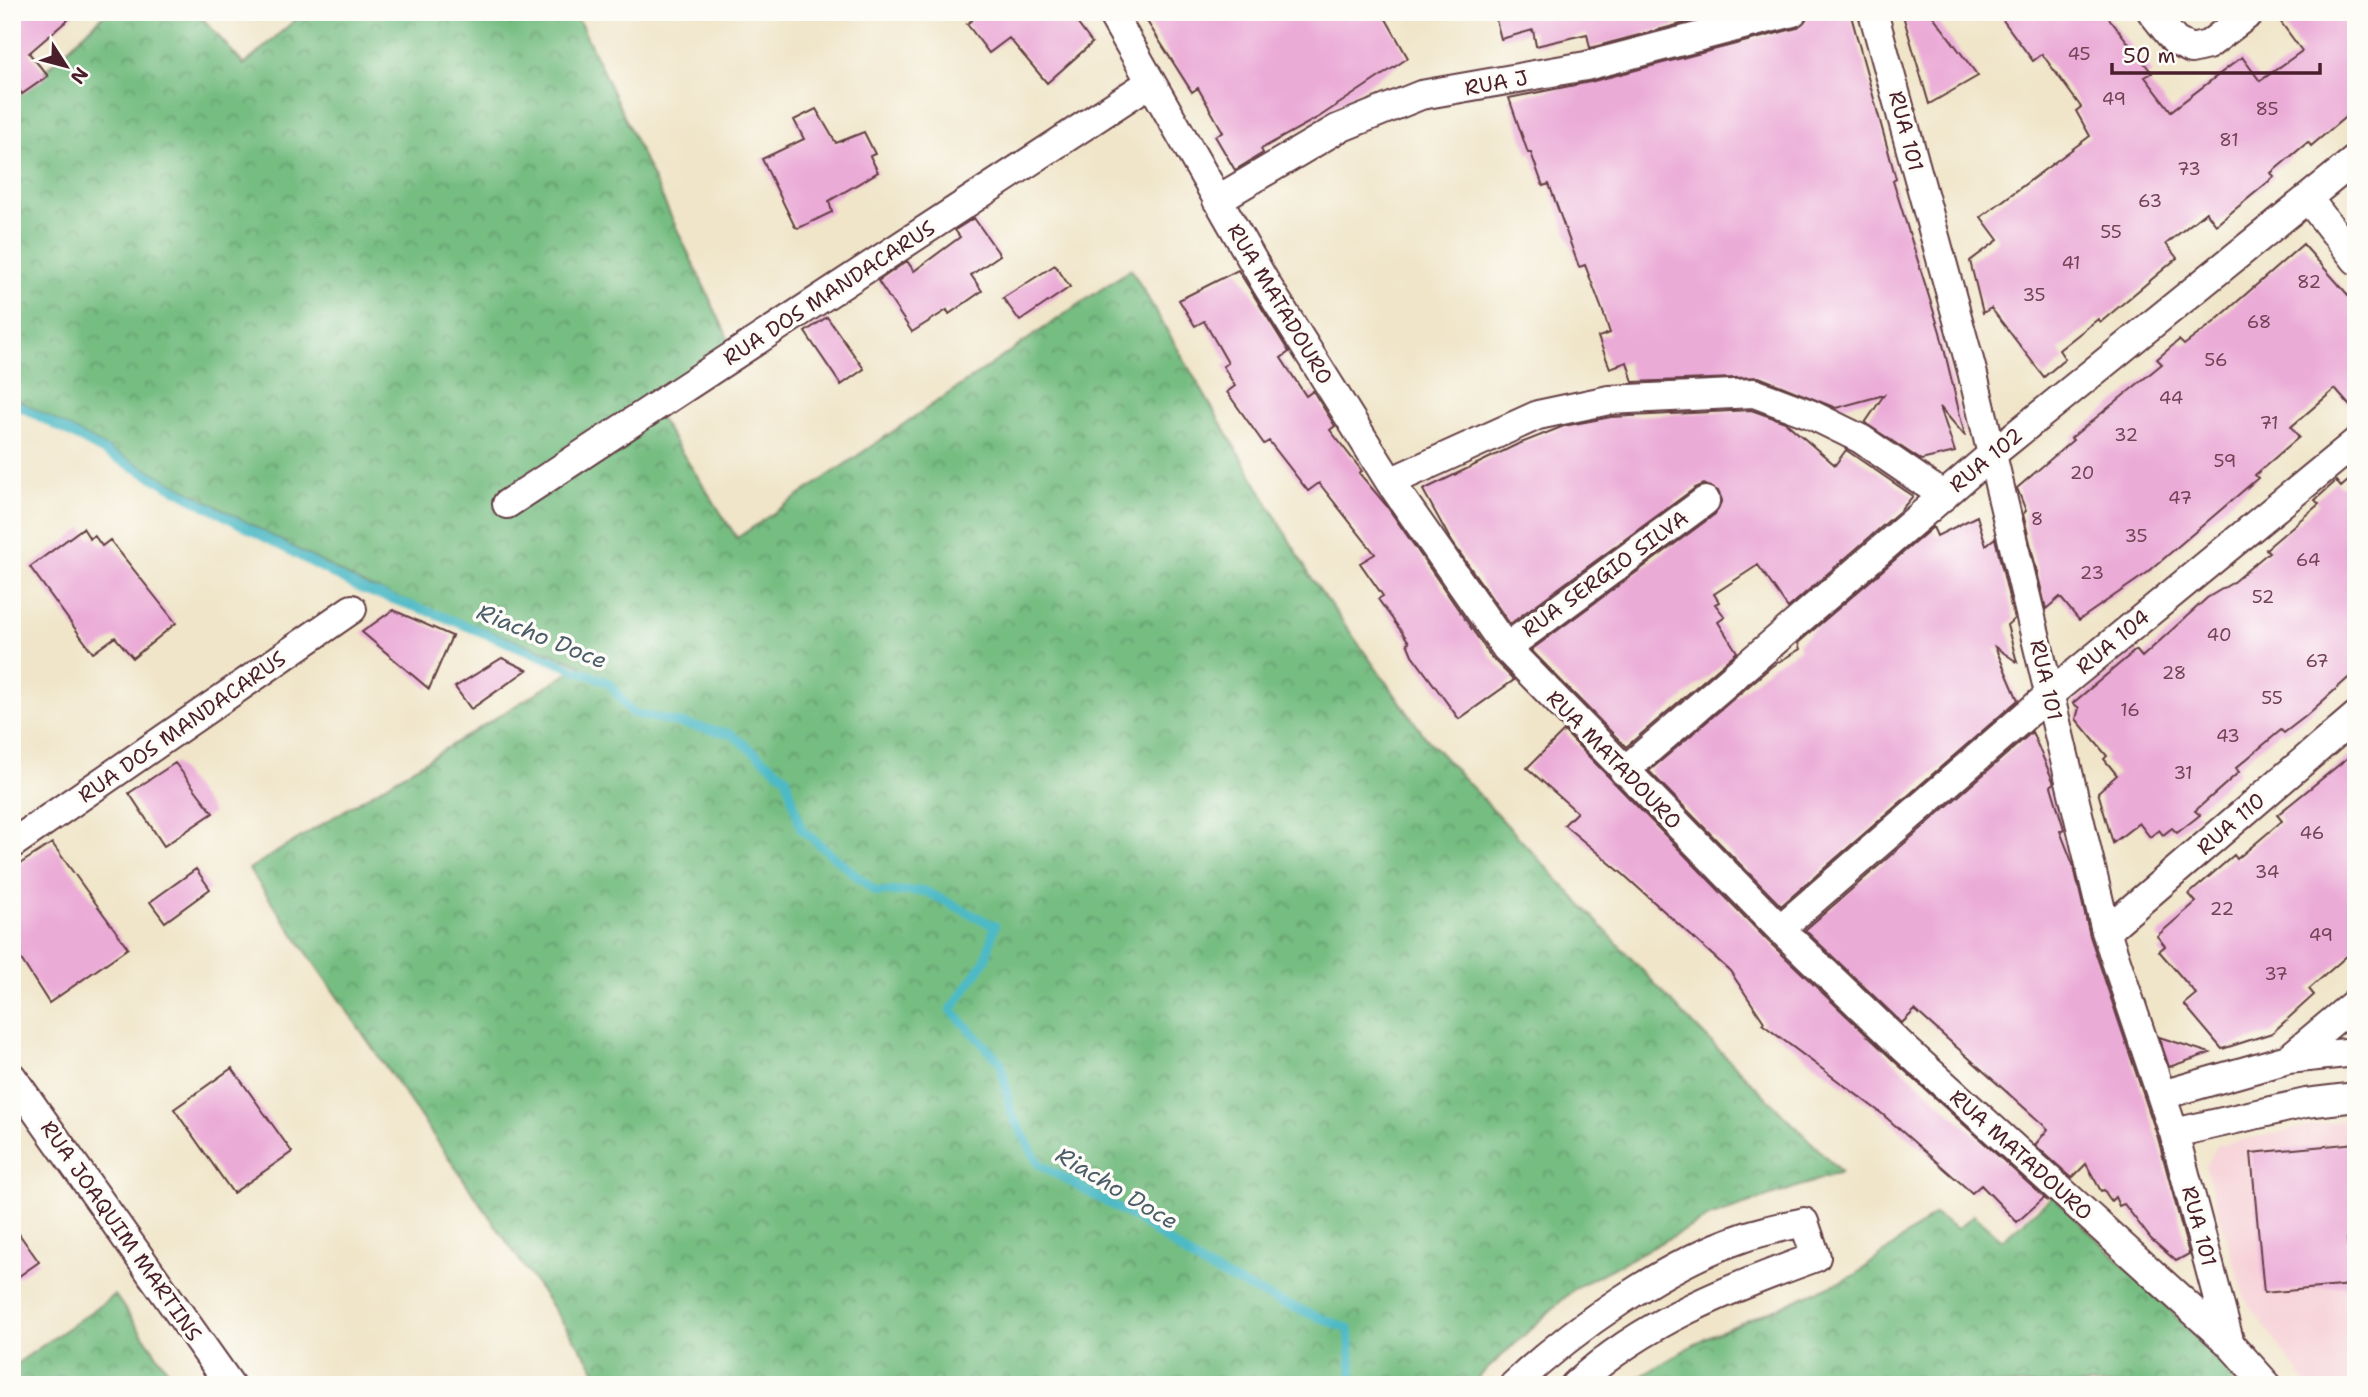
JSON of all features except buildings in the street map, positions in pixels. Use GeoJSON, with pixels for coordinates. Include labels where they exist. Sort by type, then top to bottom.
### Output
{"type":"FeatureCollection","features":[{"type":"Feature","properties":{"kind":"street","name":"RUA MATADOURO"},"geometry":{"type":"LineString","coordinates":[[1111,12],[1217,200],[1390,482],[1506,648],[1780,929],[1905,1049],[2230,1344],[2263,1383]]}},
{"type":"Feature","properties":{"kind":"street","name":"RUA J"},"geometry":{"type":"LineString","coordinates":[[1217,200],[1337,129],[1421,95],[1586,66],[1793,12]]}},
{"type":"Feature","properties":{"kind":"street","name":"RUA 101"},"geometry":{"type":"LineString","coordinates":[[1874,12],[1972,372],[2106,932],[2174,1133],[2230,1344]]}},
{"type":"Feature","properties":{"kind":"street"},"geometry":{"type":"LineString","coordinates":[[2152,12],[2175,41],[2191,49],[2208,45],[2251,12]]}},
{"type":"Feature","properties":{"kind":"street","name":"RUA DOS MANDACARUS"},"geometry":{"type":"LineString","coordinates":[[507,504],[1151,82]]}},
{"type":"Feature","properties":{"kind":"street","name":"RUA 102"},"geometry":{"type":"LineString","coordinates":[[1625,771],[1991,454],[2309,200],[2356,159]]}},
{"type":"Feature","properties":{"kind":"street"},"geometry":{"type":"LineString","coordinates":[[2309,200],[2356,260]]}},
{"type":"Feature","properties":{"kind":"street"},"geometry":{"type":"LineString","coordinates":[[1390,482],[1538,415],[1609,400],[1754,393],[1810,414],[1861,439],[1944,496]]}},
{"type":"Feature","properties":{"kind":"street","name":"RUA 104"},"geometry":{"type":"LineString","coordinates":[[1780,929],[2049,695],[2356,442]]}},
{"type":"Feature","properties":{"kind":"street","name":"RUA SERGIO SILVA"},"geometry":{"type":"LineString","coordinates":[[1506,648],[1705,500]]}},
{"type":"Feature","properties":{"kind":"street","name":"RUA DOS MANDACARUS"},"geometry":{"type":"LineString","coordinates":[[12,844],[352,609]]}},
{"type":"Feature","properties":{"kind":"street","name":"RUA 110"},"geometry":{"type":"LineString","coordinates":[[2106,932],[2356,716]]}},
{"type":"Feature","properties":{"kind":"street"},"geometry":{"type":"LineString","coordinates":[[2288,1059],[2356,1002]]}},
{"type":"Feature","properties":{"kind":"street"},"geometry":{"type":"LineString","coordinates":[[2162,1095],[2288,1059],[2356,1052]]}},
{"type":"Feature","properties":{"kind":"street","name":"RUA JOAQUIM MARTINS"},"geometry":{"type":"LineString","coordinates":[[12,1077],[230,1385]]}},
{"type":"Feature","properties":{"kind":"street"},"geometry":{"type":"LineString","coordinates":[[2174,1133],[2306,1103],[2356,1097]]}},
{"type":"Feature","properties":{"kind":"street"},"geometry":{"type":"LineString","coordinates":[[1514,1385],[1586,1325],[1680,1267],[1741,1238],[1804,1222],[1816,1257],[1682,1311],[1616,1352],[1575,1385]]}},
{"type":"Feature","properties":{"kind":"shaded area"},"geometry":{"type":"Polygon","coordinates":[[[2356,1117],[2356,1385],[2307,1385],[2245,1299],[2205,1166],[2218,1145],[2356,1117]]]}},
{"type":"Feature","properties":{"kind":"green space"},"geometry":{"type":"Polygon","coordinates":[[[107,12],[197,12],[244,65],[304,12],[575,12],[729,340],[653,408],[737,538],[1131,269],[1312,579],[1426,738],[1682,1013],[1841,1172],[1709,1217],[1575,1288],[1470,1385],[606,1385],[249,869],[582,665],[364,585],[12,397],[12,102],[107,12]]]}},
{"type":"Feature","properties":{"kind":"green space"},"geometry":{"type":"Polygon","coordinates":[[[2053,1196],[2237,1376],[2231,1385],[1627,1385],[1705,1338],[1854,1276],[1935,1214],[1957,1229],[1974,1215],[2002,1240],[2053,1196]]]}},
{"type":"Feature","properties":{"kind":"green space"},"geometry":{"type":"Polygon","coordinates":[[[115,1295],[178,1385],[12,1385],[12,1367],[115,1295]]]}},
{"type":"Feature","properties":{"kind":"waterway","name":"Riacho Doce"},"geometry":{"type":"LineString","coordinates":[[12,402],[361,589],[436,614],[609,683],[632,713],[731,734],[786,777],[801,829],[876,892],[925,891],[995,926],[985,961],[951,1010],[1001,1063],[1011,1113],[1039,1164],[1135,1218],[1203,1266],[1275,1300],[1349,1329],[1353,1385]]}}]}
